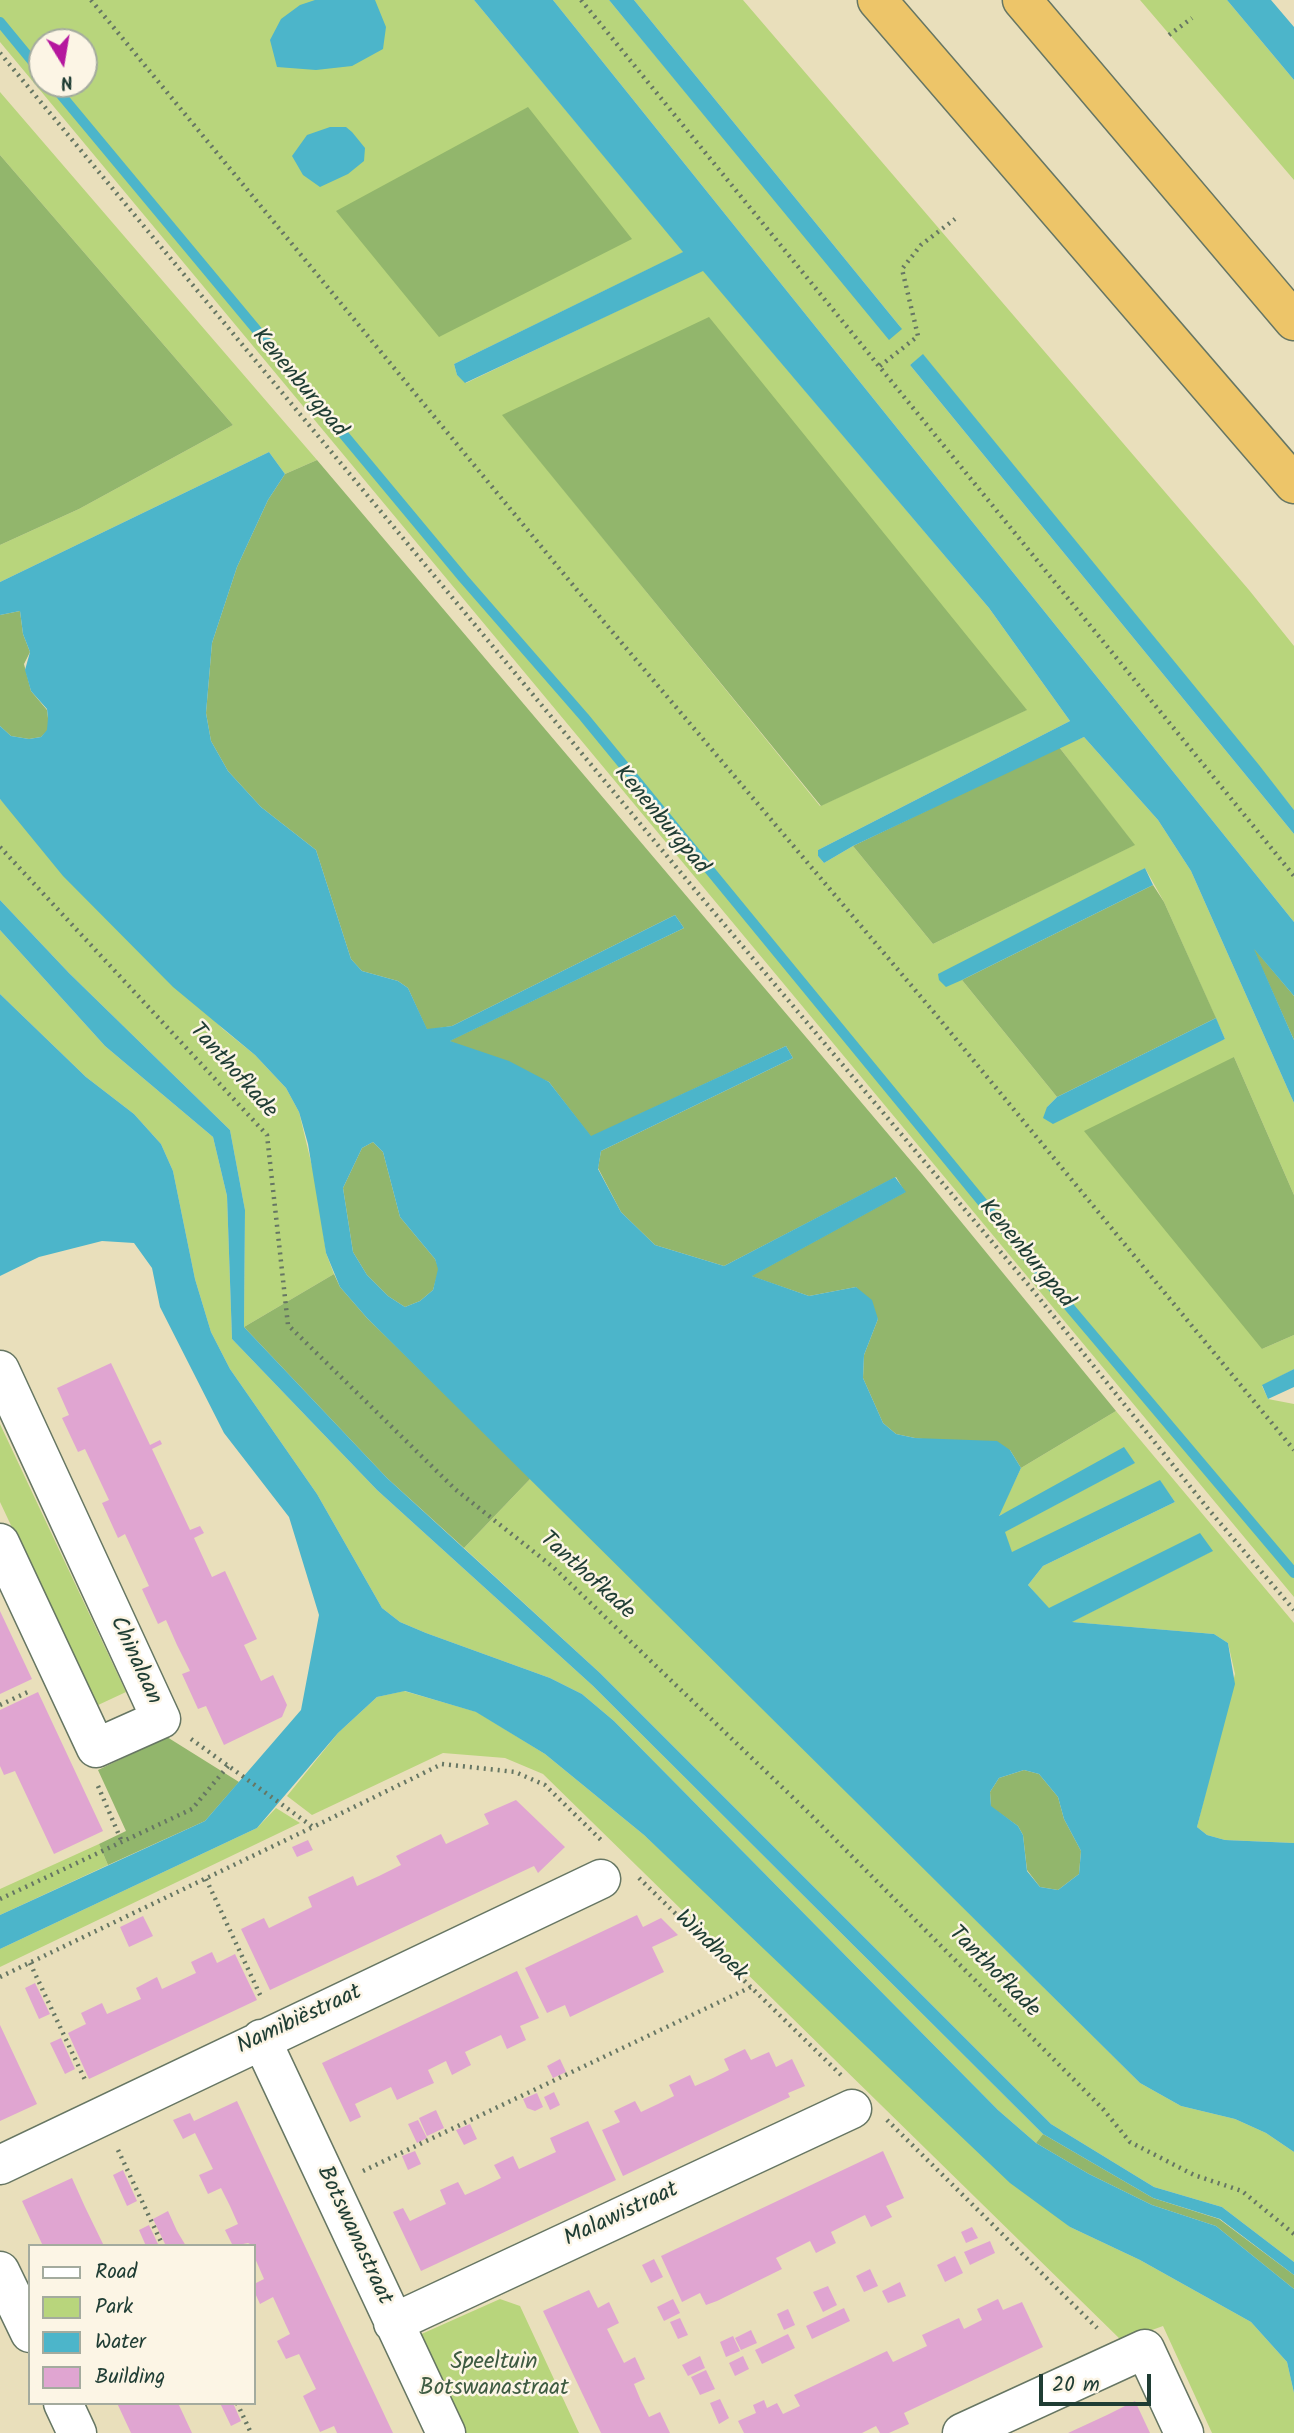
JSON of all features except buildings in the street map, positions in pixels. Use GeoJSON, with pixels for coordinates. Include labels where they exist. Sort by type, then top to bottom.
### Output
{"type":"FeatureCollection","features":[{"type":"Feature","properties":{"kind":"highway"},"geometry":{"type":"LineString","coordinates":[[877,0],[1294,484]]}},
{"type":"Feature","properties":{"kind":"highway"},"geometry":{"type":"LineString","coordinates":[[1022,0],[1294,321]]}},
{"type":"Feature","properties":{"kind":"street","name":"Chinalaan"},"geometry":{"type":"LineString","coordinates":[[0,1370],[161,1719],[96,1748]]}},
{"type":"Feature","properties":{"kind":"street"},"geometry":{"type":"LineString","coordinates":[[0,1543],[96,1748]]}},
{"type":"Feature","properties":{"kind":"street","name":"Namibiëstraat"},"geometry":{"type":"LineString","coordinates":[[0,2165],[616,1868]]}},
{"type":"Feature","properties":{"kind":"street","name":"Botswanastraat"},"geometry":{"type":"LineString","coordinates":[[269,2035],[330,2186],[446,2433]]}},
{"type":"Feature","properties":{"kind":"street","name":"Malawistraat"},"geometry":{"type":"LineString","coordinates":[[393,2323],[859,2101]]}},
{"type":"Feature","properties":{"kind":"street"},"geometry":{"type":"LineString","coordinates":[[0,2271],[28,2329]]}},
{"type":"Feature","properties":{"kind":"street"},"geometry":{"type":"LineString","coordinates":[[962,2433],[1137,2353],[1184,2433]]}},
{"type":"Feature","properties":{"kind":"street"},"geometry":{"type":"LineString","coordinates":[[64,2405],[77,2433]]}},
{"type":"Feature","properties":{"kind":"path"},"geometry":{"type":"LineString","coordinates":[[91,0],[568,580],[932,1010],[1294,1450]]}},
{"type":"Feature","properties":{"kind":"path"},"geometry":{"type":"LineString","coordinates":[[581,0],[1294,876]]}},
{"type":"Feature","properties":{"kind":"path"},"geometry":{"type":"LineString","coordinates":[[1169,35],[1192,18]]}},
{"type":"Feature","properties":{"kind":"path","name":"Kenenburgpad"},"geometry":{"type":"LineString","coordinates":[[0,53],[705,902],[1031,1288],[1200,1499],[1294,1610]]}},
{"type":"Feature","properties":{"kind":"path"},"geometry":{"type":"LineString","coordinates":[[880,366],[918,335],[902,269],[921,245],[955,219]]}},
{"type":"Feature","properties":{"kind":"path","name":"Tanthofkade"},"geometry":{"type":"LineString","coordinates":[[0,847],[267,1135],[288,1325],[455,1489],[554,1567],[809,1813],[1103,2109],[1130,2142],[1194,2175],[1242,2191],[1294,2234]]}},
{"type":"Feature","properties":{"kind":"path"},"geometry":{"type":"LineString","coordinates":[[96,1748],[92,1773],[122,1842]]}},
{"type":"Feature","properties":{"kind":"path","name":"Windhoek"},"geometry":{"type":"LineString","coordinates":[[0,1976],[442,1764],[516,1772],[545,1785],[616,1868],[751,1987],[859,2101],[1137,2353]]}},
{"type":"Feature","properties":{"kind":"path"},"geometry":{"type":"LineString","coordinates":[[0,1899],[192,1809],[229,1765],[291,1808],[313,1827]]}},
{"type":"Feature","properties":{"kind":"path"},"geometry":{"type":"LineString","coordinates":[[206,1879],[269,2035]]}},
{"type":"Feature","properties":{"kind":"path"},"geometry":{"type":"LineString","coordinates":[[330,2186],[751,1987]]}},
{"type":"Feature","properties":{"kind":"path"},"geometry":{"type":"LineString","coordinates":[[238,2405],[251,2433]]}},
{"type":"Feature","properties":{"kind":"green space"},"geometry":{"type":"Polygon","coordinates":[[[0,0],[474,0],[684,252],[454,364],[457,375],[466,383],[703,270],[989,608],[1070,721],[818,850],[818,856],[824,863],[853,846],[933,944],[1134,845],[1059,747],[1084,737],[1158,820],[1191,871],[1294,1103],[1294,1195],[1234,1057],[1262,1349],[1294,1335],[1294,1369],[1262,1386],[1268,1399],[1294,1404],[1294,1597],[47,98],[98,98],[98,28],[28,28],[28,76],[0,42],[0,0]],[[503,415],[820,806],[1026,710],[1026,709],[503,415]],[[1145,868],[962,980],[1057,1097],[1047,1107],[1225,1039],[1164,902],[1145,868]]]}},
{"type":"Feature","properties":{"kind":"green space"},"geometry":{"type":"Polygon","coordinates":[[[553,0],[609,0],[708,119],[902,329],[634,0],[743,0],[1249,590],[1294,646],[1294,810],[923,355],[910,365],[1294,834],[1294,922],[553,0]]]}},
{"type":"Feature","properties":{"kind":"green space"},"geometry":{"type":"Polygon","coordinates":[[[1140,0],[1227,0],[1294,80],[1294,180],[1140,0]]]}},
{"type":"Feature","properties":{"kind":"green space"},"geometry":{"type":"Polygon","coordinates":[[[0,92],[317,460],[285,474],[269,452],[0,582],[0,545],[79,509],[233,425],[0,155],[0,92]]]}},
{"type":"Feature","properties":{"kind":"green space"},"geometry":{"type":"Polygon","coordinates":[[[528,107],[632,239],[439,337],[336,211],[528,107]]]}},
{"type":"Feature","properties":{"kind":"green space"},"geometry":{"type":"Polygon","coordinates":[[[0,155],[233,425],[79,509],[0,545],[0,155]]]}},
{"type":"Feature","properties":{"kind":"green space"},"geometry":{"type":"Polygon","coordinates":[[[709,317],[1027,710],[821,806],[502,415],[709,317]]]}},
{"type":"Feature","properties":{"kind":"green space"},"geometry":{"type":"Polygon","coordinates":[[[317,460],[922,1174],[1116,1411],[1021,1468],[1010,1450],[896,1434],[883,1423],[863,1378],[864,1355],[878,1319],[856,1287],[809,1296],[751,1276],[905,1192],[896,1177],[724,1266],[655,1245],[621,1212],[598,1168],[601,1151],[793,1058],[786,1046],[591,1137],[549,1082],[449,1041],[684,928],[675,915],[452,1026],[427,1030],[408,988],[398,981],[362,971],[351,959],[316,850],[261,807],[228,771],[211,741],[206,713],[212,643],[237,567],[268,500],[285,474],[317,460]]]}},
{"type":"Feature","properties":{"kind":"green space"},"geometry":{"type":"Polygon","coordinates":[[[20,611],[23,634],[30,652],[24,664],[31,691],[47,710],[48,718],[48,730],[41,737],[29,739],[11,736],[0,726],[0,615],[20,611]]]}},
{"type":"Feature","properties":{"kind":"green space"},"geometry":{"type":"Polygon","coordinates":[[[1059,747],[1135,845],[933,944],[853,846],[1059,747]]]}},
{"type":"Feature","properties":{"kind":"green space"},"geometry":{"type":"Polygon","coordinates":[[[0,799],[223,1029],[255,1055],[286,1088],[299,1112],[317,1187],[326,1253],[334,1274],[244,1327],[245,1210],[230,1130],[69,973],[0,900],[0,799]]]}},
{"type":"Feature","properties":{"kind":"green space"},"geometry":{"type":"Polygon","coordinates":[[[1153,885],[1164,902],[1216,1018],[1057,1097],[962,980],[1153,885]]]}},
{"type":"Feature","properties":{"kind":"green space"},"geometry":{"type":"Polygon","coordinates":[[[0,930],[105,1046],[213,1137],[227,1196],[232,1339],[377,1490],[592,1685],[1043,2134],[1036,2143],[998,2110],[614,1721],[582,1694],[550,1678],[400,1622],[382,1608],[317,1494],[230,1369],[211,1332],[195,1279],[173,1171],[161,1144],[134,1114],[86,1077],[0,994],[0,930]]]}},
{"type":"Feature","properties":{"kind":"green space"},"geometry":{"type":"Polygon","coordinates":[[[1252,946],[1294,996],[1294,1040],[1252,946]]]}},
{"type":"Feature","properties":{"kind":"green space"},"geometry":{"type":"Polygon","coordinates":[[[1234,1057],[1294,1195],[1294,1335],[1262,1349],[1084,1131],[1234,1057]]]}},
{"type":"Feature","properties":{"kind":"green space"},"geometry":{"type":"Polygon","coordinates":[[[373,1142],[383,1152],[400,1217],[435,1259],[439,1269],[433,1290],[420,1301],[405,1307],[388,1296],[367,1275],[353,1252],[343,1188],[362,1148],[373,1142]]]}},
{"type":"Feature","properties":{"kind":"green space"},"geometry":{"type":"Polygon","coordinates":[[[334,1274],[340,1287],[367,1318],[531,1478],[464,1548],[387,1478],[244,1327],[334,1274]]]}},
{"type":"Feature","properties":{"kind":"green space"},"geometry":{"type":"Polygon","coordinates":[[[1116,1411],[1294,1623],[1294,1843],[1225,1840],[1207,1835],[1197,1827],[1235,1674],[1228,1643],[1214,1634],[1071,1622],[1212,1551],[1049,1609],[1028,1585],[1043,1566],[1175,1502],[1160,1481],[1012,1553],[1004,1532],[1134,1463],[998,1516],[1021,1468],[1116,1411]]]}},
{"type":"Feature","properties":{"kind":"green space"},"geometry":{"type":"Polygon","coordinates":[[[0,1424],[126,1692],[96,1706],[0,1502],[0,1424]]]}},
{"type":"Feature","properties":{"kind":"green space"},"geometry":{"type":"Polygon","coordinates":[[[531,1478],[1140,2083],[1181,2106],[1235,2119],[1266,2133],[1294,2152],[1294,2262],[1222,2207],[1154,2187],[1051,2124],[600,1673],[464,1548],[531,1478]]]}},
{"type":"Feature","properties":{"kind":"green space"},"geometry":{"type":"Polygon","coordinates":[[[404,1691],[477,1712],[545,1754],[644,1835],[1070,2227],[1140,2260],[1251,2322],[1287,2362],[1294,2393],[1294,2433],[1212,2433],[1163,2326],[1122,2341],[543,1774],[505,1758],[443,1753],[312,1815],[287,1796],[338,1733],[377,1697],[404,1691]]]}},
{"type":"Feature","properties":{"kind":"green space"},"geometry":{"type":"Polygon","coordinates":[[[167,1737],[239,1782],[205,1821],[108,1865],[99,1844],[126,1831],[98,1770],[167,1737]]]}},
{"type":"Feature","properties":{"kind":"green space"},"geometry":{"type":"Polygon","coordinates":[[[1024,1770],[1039,1774],[1058,1797],[1064,1819],[1081,1851],[1079,1874],[1058,1890],[1040,1887],[1027,1870],[1023,1835],[1018,1826],[991,1807],[990,1792],[999,1778],[1024,1770]]]}},
{"type":"Feature","properties":{"kind":"green space"},"geometry":{"type":"Polygon","coordinates":[[[276,1808],[300,1823],[0,1967],[0,1949],[257,1828],[276,1808]]]}},
{"type":"Feature","properties":{"kind":"green space"},"geometry":{"type":"Polygon","coordinates":[[[99,1844],[108,1865],[0,1915],[0,1889],[99,1844]]]}},
{"type":"Feature","properties":{"kind":"green space"},"geometry":{"type":"Polygon","coordinates":[[[1043,2134],[1153,2198],[1219,2219],[1294,2275],[1294,2289],[1216,2226],[1152,2205],[1089,2174],[1036,2143],[1043,2134]]]}},
{"type":"Feature","properties":{"kind":"green space","name":"Speeltuin Botswanastraat"},"geometry":{"type":"Polygon","coordinates":[[[500,2299],[520,2306],[579,2433],[461,2433],[417,2336],[500,2299]]]}},
{"type":"Feature","properties":{"kind":"water"},"geometry":{"type":"Polygon","coordinates":[[[315,0],[375,0],[386,27],[383,49],[352,66],[316,70],[277,67],[270,40],[281,19],[300,5],[315,0]]]}},
{"type":"Feature","properties":{"kind":"water"},"geometry":{"type":"Polygon","coordinates":[[[474,0],[553,0],[1294,922],[1294,996],[1254,949],[1294,1040],[1294,1103],[1191,871],[1158,820],[1084,737],[853,846],[824,863],[818,856],[818,850],[1070,721],[989,608],[703,271],[465,383],[457,375],[454,364],[683,252],[474,0]]]}},
{"type":"Feature","properties":{"kind":"water"},"geometry":{"type":"Polygon","coordinates":[[[609,0],[634,0],[902,329],[889,340],[609,0]]]}},
{"type":"Feature","properties":{"kind":"water"},"geometry":{"type":"Polygon","coordinates":[[[1227,0],[1271,0],[1294,27],[1294,80],[1227,0]]]}},
{"type":"Feature","properties":{"kind":"water"},"geometry":{"type":"Polygon","coordinates":[[[330,127],[346,127],[352,132],[365,148],[364,161],[348,174],[320,187],[303,175],[292,156],[307,135],[330,127]]]}},
{"type":"Feature","properties":{"kind":"water"},"geometry":{"type":"Polygon","coordinates":[[[923,354],[1294,810],[1294,834],[910,365],[923,354]]]}},
{"type":"Feature","properties":{"kind":"water"},"geometry":{"type":"Polygon","coordinates":[[[269,452],[285,474],[268,500],[237,567],[212,643],[206,713],[211,741],[228,771],[261,807],[316,850],[351,959],[362,971],[398,981],[408,988],[427,1029],[452,1026],[675,915],[684,928],[450,1041],[509,1061],[549,1082],[591,1136],[786,1046],[793,1058],[601,1151],[598,1169],[621,1212],[655,1245],[724,1266],[895,1177],[906,1192],[752,1276],[809,1296],[856,1287],[872,1300],[878,1319],[864,1355],[863,1378],[883,1423],[896,1434],[915,1438],[997,1441],[1010,1450],[1021,1468],[999,1516],[1124,1447],[1135,1463],[1005,1532],[1012,1552],[1160,1480],[1175,1502],[1043,1566],[1028,1585],[1049,1608],[1200,1533],[1213,1551],[1072,1622],[1214,1634],[1228,1643],[1235,1684],[1197,1827],[1207,1835],[1225,1840],[1294,1843],[1294,2152],[1266,2133],[1235,2119],[1181,2106],[1140,2083],[367,1318],[340,1287],[326,1253],[308,1144],[299,1112],[286,1088],[255,1055],[173,987],[63,876],[0,799],[0,726],[11,736],[29,739],[41,737],[47,730],[48,718],[47,709],[31,691],[25,670],[30,652],[23,634],[20,611],[0,615],[0,582],[269,452]],[[373,1142],[362,1148],[343,1188],[353,1252],[367,1275],[388,1296],[405,1307],[420,1301],[433,1290],[438,1269],[435,1259],[400,1217],[383,1152],[373,1142]],[[1024,1770],[999,1778],[990,1792],[991,1806],[1018,1826],[1023,1835],[1027,1871],[1040,1887],[1058,1890],[1079,1874],[1081,1851],[1064,1819],[1058,1797],[1039,1774],[1024,1770]]]}},
{"type":"Feature","properties":{"kind":"water"},"geometry":{"type":"Polygon","coordinates":[[[1145,868],[1153,885],[962,980],[946,987],[939,980],[938,974],[1145,868]]]}},
{"type":"Feature","properties":{"kind":"water"},"geometry":{"type":"Polygon","coordinates":[[[0,900],[69,973],[230,1130],[245,1210],[244,1327],[387,1478],[600,1673],[1051,2124],[1154,2187],[1222,2207],[1294,2262],[1294,2275],[1220,2219],[1153,2198],[1043,2134],[592,1685],[377,1490],[232,1339],[227,1196],[213,1137],[105,1046],[0,930],[0,900]]]}},
{"type":"Feature","properties":{"kind":"water"},"geometry":{"type":"Polygon","coordinates":[[[0,994],[86,1077],[134,1114],[161,1144],[173,1171],[195,1279],[211,1332],[230,1369],[317,1494],[382,1608],[400,1622],[550,1678],[582,1694],[614,1721],[998,2110],[1036,2143],[1089,2174],[1152,2205],[1216,2226],[1294,2289],[1294,2393],[1287,2362],[1251,2322],[1140,2260],[1070,2227],[1010,2183],[644,1835],[545,1754],[476,1712],[405,1691],[377,1697],[338,1733],[257,1828],[0,1949],[0,1915],[205,1821],[301,1710],[319,1615],[289,1517],[224,1433],[160,1307],[152,1268],[134,1243],[102,1241],[39,1257],[0,1276],[0,994]]]}},
{"type":"Feature","properties":{"kind":"water"},"geometry":{"type":"Polygon","coordinates":[[[1216,1018],[1225,1039],[1053,1124],[1043,1118],[1047,1107],[1057,1097],[1216,1018]]]}},
{"type":"Feature","properties":{"kind":"water"},"geometry":{"type":"Polygon","coordinates":[[[1294,1369],[1294,1387],[1268,1399],[1262,1385],[1294,1369]]]}},
{"type":"Feature","properties":{"kind":"waterway"},"geometry":{"type":"LineString","coordinates":[[0,22],[28,56]]}},
{"type":"Feature","properties":{"kind":"waterway"},"geometry":{"type":"LineString","coordinates":[[64,98],[463,578],[584,717],[1038,1270],[1294,1573]]}}]}
